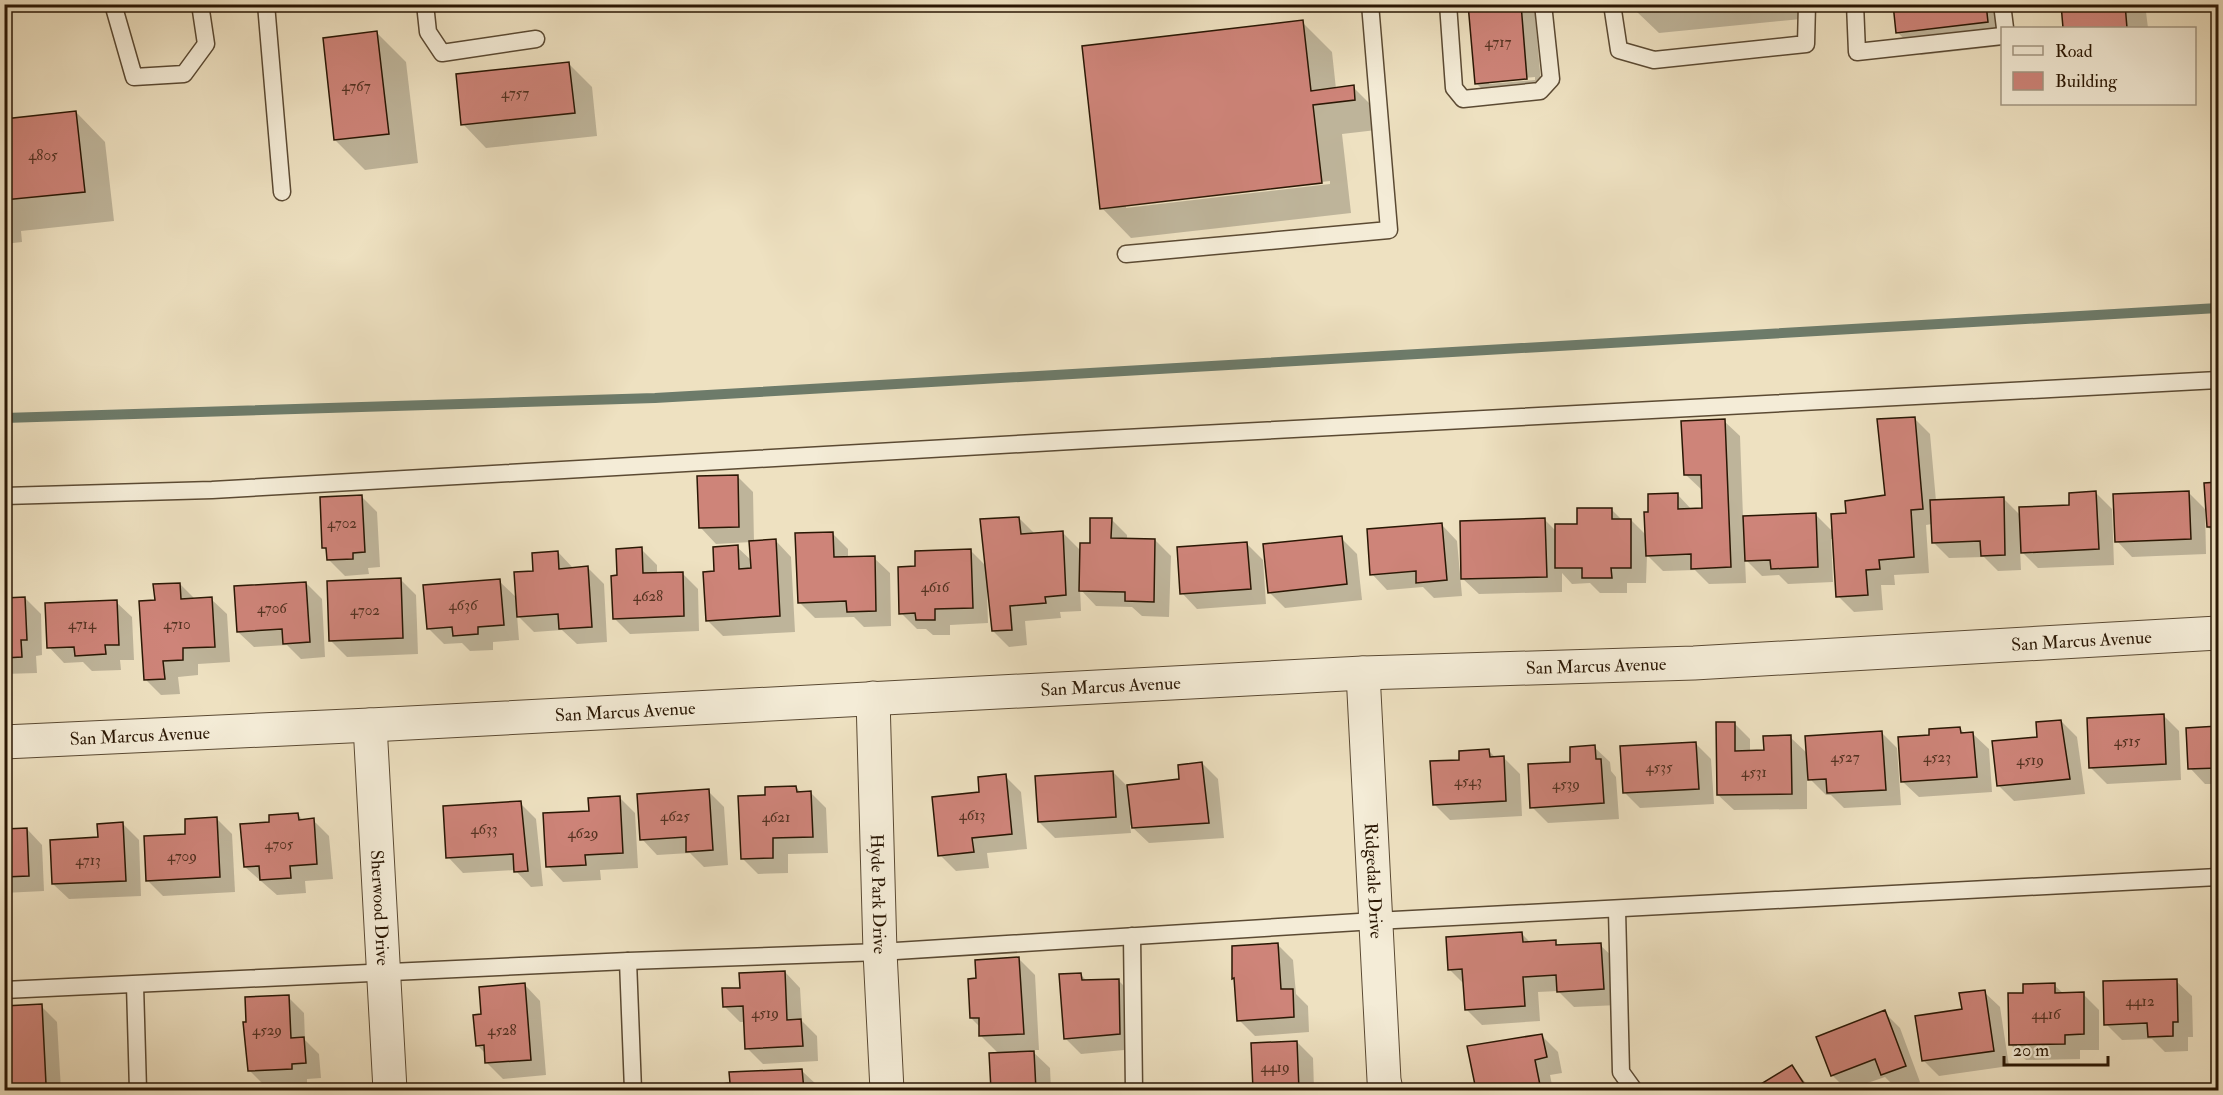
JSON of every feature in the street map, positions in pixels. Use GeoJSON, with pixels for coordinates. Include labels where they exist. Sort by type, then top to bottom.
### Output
{"type":"FeatureCollection","features":[{"type":"Feature","properties":{"kind":"street","name":"San Marcus Avenue"},"geometry":{"type":"LineString","coordinates":[[4,742],[1364,673],[1694,663],[2218,633]]}},
{"type":"Feature","properties":{"kind":"street","name":"Ridgedale Drive"},"geometry":{"type":"LineString","coordinates":[[1364,673],[1375,921],[1386,1090]]}},
{"type":"Feature","properties":{"kind":"street","name":"Hyde Park Drive"},"geometry":{"type":"LineString","coordinates":[[873,698],[880,952],[887,1090]]}},
{"type":"Feature","properties":{"kind":"street","name":"Sherwood Drive"},"geometry":{"type":"LineString","coordinates":[[370,725],[390,1090]]}},
{"type":"Feature","properties":{"kind":"lane"},"geometry":{"type":"LineString","coordinates":[[113,4],[134,77],[184,74],[206,44],[200,4]]}},
{"type":"Feature","properties":{"kind":"lane"},"geometry":{"type":"LineString","coordinates":[[266,4],[282,192]]}},
{"type":"Feature","properties":{"kind":"lane"},"geometry":{"type":"LineString","coordinates":[[425,4],[428,32],[442,53],[536,39]]}},
{"type":"Feature","properties":{"kind":"lane"},"geometry":{"type":"LineString","coordinates":[[1126,254],[1389,230],[1370,4]]}},
{"type":"Feature","properties":{"kind":"lane"},"geometry":{"type":"LineString","coordinates":[[1448,4],[1454,88],[1463,99],[1540,91],[1551,79],[1544,4]]}},
{"type":"Feature","properties":{"kind":"lane"},"geometry":{"type":"LineString","coordinates":[[1611,4],[1618,50],[1654,60],[1806,44],[1807,4]]}},
{"type":"Feature","properties":{"kind":"lane"},"geometry":{"type":"LineString","coordinates":[[1855,4],[1857,52],[2001,36]]}},
{"type":"Feature","properties":{"kind":"lane"},"geometry":{"type":"LineString","coordinates":[[2002,4],[2005,27]]}},
{"type":"Feature","properties":{"kind":"lane"},"geometry":{"type":"LineString","coordinates":[[4,496],[212,490],[1106,439],[2218,381]]}},
{"type":"Feature","properties":{"kind":"lane"},"geometry":{"type":"LineString","coordinates":[[4,990],[628,961],[880,952],[1375,921],[2218,878]]}},
{"type":"Feature","properties":{"kind":"lane"},"geometry":{"type":"LineString","coordinates":[[1617,910],[1621,1072],[1634,1090]]}},
{"type":"Feature","properties":{"kind":"lane"},"geometry":{"type":"LineString","coordinates":[[1132,936],[1134,1090]]}},
{"type":"Feature","properties":{"kind":"lane"},"geometry":{"type":"LineString","coordinates":[[628,961],[633,1090]]}},
{"type":"Feature","properties":{"kind":"lane"},"geometry":{"type":"LineString","coordinates":[[135,985],[138,1090]]}},
{"type":"Feature","properties":{"kind":"building"},"geometry":{"type":"Polygon","coordinates":[[[1468,4],[1521,4],[1527,79],[1475,84],[1468,4]]]}},
{"type":"Feature","properties":{"kind":"building"},"geometry":{"type":"Polygon","coordinates":[[[1633,4],[1697,4],[1634,11],[1633,4]]]}},
{"type":"Feature","properties":{"kind":"building"},"geometry":{"type":"Polygon","coordinates":[[[1893,4],[1986,4],[1988,22],[1896,33],[1893,4]]]}},
{"type":"Feature","properties":{"kind":"building"},"geometry":{"type":"Polygon","coordinates":[[[2061,4],[2125,4],[2127,27],[2063,27],[2061,4]]]}},
{"type":"Feature","properties":{"kind":"building"},"geometry":{"type":"Polygon","coordinates":[[[1303,20],[1311,91],[1354,85],[1355,100],[1313,105],[1322,183],[1100,209],[1082,46],[1303,20]]]}},
{"type":"Feature","properties":{"kind":"building"},"geometry":{"type":"Polygon","coordinates":[[[377,31],[389,134],[334,140],[323,38],[377,31]]]}},
{"type":"Feature","properties":{"kind":"building"},"geometry":{"type":"Polygon","coordinates":[[[569,62],[575,113],[461,125],[456,74],[569,62]]]}},
{"type":"Feature","properties":{"kind":"building"},"geometry":{"type":"Polygon","coordinates":[[[76,111],[85,192],[4,200],[4,119],[76,111]]]}},
{"type":"Feature","properties":{"kind":"building"},"geometry":{"type":"Polygon","coordinates":[[[1915,417],[1923,509],[1911,510],[1914,557],[1879,560],[1880,569],[1866,570],[1868,595],[1836,597],[1831,514],[1846,513],[1845,501],[1885,495],[1877,419],[1915,417]]]}},
{"type":"Feature","properties":{"kind":"building"},"geometry":{"type":"Polygon","coordinates":[[[1725,419],[1731,567],[1691,569],[1691,554],[1646,556],[1644,512],[1648,512],[1648,494],[1678,493],[1678,509],[1702,508],[1701,475],[1684,475],[1681,421],[1725,419]]]}},
{"type":"Feature","properties":{"kind":"building"},"geometry":{"type":"Polygon","coordinates":[[[738,475],[739,527],[699,528],[697,476],[738,475]]]}},
{"type":"Feature","properties":{"kind":"building"},"geometry":{"type":"Polygon","coordinates":[[[2218,482],[2218,527],[2207,527],[2204,483],[2218,482]]]}},
{"type":"Feature","properties":{"kind":"building"},"geometry":{"type":"Polygon","coordinates":[[[2096,491],[2099,549],[2021,553],[2019,507],[2069,505],[2069,493],[2096,491]]]}},
{"type":"Feature","properties":{"kind":"building"},"geometry":{"type":"Polygon","coordinates":[[[2189,491],[2191,539],[2115,542],[2113,494],[2189,491]]]}},
{"type":"Feature","properties":{"kind":"building"},"geometry":{"type":"Polygon","coordinates":[[[362,495],[365,552],[353,553],[353,559],[327,560],[326,548],[322,548],[320,497],[362,495]]]}},
{"type":"Feature","properties":{"kind":"building"},"geometry":{"type":"Polygon","coordinates":[[[2004,497],[2005,555],[1981,556],[1980,541],[1932,543],[1930,500],[2004,497]]]}},
{"type":"Feature","properties":{"kind":"building"},"geometry":{"type":"Polygon","coordinates":[[[1577,508],[1612,508],[1612,519],[1631,519],[1631,568],[1611,568],[1612,578],[1582,578],[1582,568],[1555,568],[1555,524],[1577,524],[1577,508]]]}},
{"type":"Feature","properties":{"kind":"building"},"geometry":{"type":"Polygon","coordinates":[[[1816,513],[1818,567],[1771,569],[1770,560],[1745,561],[1743,516],[1816,513]]]}},
{"type":"Feature","properties":{"kind":"building"},"geometry":{"type":"Polygon","coordinates":[[[1019,517],[1021,534],[1063,531],[1066,595],[1045,597],[1046,603],[1010,606],[1012,630],[992,631],[980,519],[1019,517]]]}},
{"type":"Feature","properties":{"kind":"building"},"geometry":{"type":"Polygon","coordinates":[[[1090,518],[1112,518],[1111,538],[1155,539],[1154,602],[1125,601],[1125,592],[1079,591],[1080,543],[1090,543],[1090,518]]]}},
{"type":"Feature","properties":{"kind":"building"},"geometry":{"type":"Polygon","coordinates":[[[1545,518],[1547,577],[1461,579],[1460,521],[1545,518]]]}},
{"type":"Feature","properties":{"kind":"building"},"geometry":{"type":"Polygon","coordinates":[[[1442,523],[1447,580],[1416,583],[1416,571],[1370,575],[1367,529],[1442,523]]]}},
{"type":"Feature","properties":{"kind":"building"},"geometry":{"type":"Polygon","coordinates":[[[833,532],[834,557],[875,556],[876,611],[847,612],[846,601],[798,603],[795,533],[833,532]]]}},
{"type":"Feature","properties":{"kind":"building"},"geometry":{"type":"Polygon","coordinates":[[[1342,536],[1347,584],[1268,593],[1263,544],[1342,536]]]}},
{"type":"Feature","properties":{"kind":"building"},"geometry":{"type":"Polygon","coordinates":[[[776,539],[780,616],[706,621],[703,572],[714,571],[713,547],[738,545],[739,569],[751,568],[749,541],[776,539]]]}},
{"type":"Feature","properties":{"kind":"building"},"geometry":{"type":"Polygon","coordinates":[[[1247,542],[1251,589],[1180,594],[1177,547],[1247,542]]]}},
{"type":"Feature","properties":{"kind":"building"},"geometry":{"type":"Polygon","coordinates":[[[642,547],[643,573],[683,572],[684,616],[613,619],[611,576],[617,575],[616,549],[642,547]]]}},
{"type":"Feature","properties":{"kind":"building"},"geometry":{"type":"Polygon","coordinates":[[[971,549],[973,608],[935,609],[935,620],[916,620],[915,613],[899,614],[898,567],[915,566],[915,551],[971,549]]]}},
{"type":"Feature","properties":{"kind":"building"},"geometry":{"type":"Polygon","coordinates":[[[558,551],[559,569],[588,566],[592,627],[559,629],[558,614],[517,617],[514,572],[533,571],[532,553],[558,551]]]}},
{"type":"Feature","properties":{"kind":"building"},"geometry":{"type":"Polygon","coordinates":[[[401,578],[403,638],[329,641],[327,581],[401,578]]]}},
{"type":"Feature","properties":{"kind":"building"},"geometry":{"type":"Polygon","coordinates":[[[500,579],[504,625],[478,627],[478,634],[453,636],[452,627],[427,629],[423,585],[500,579]]]}},
{"type":"Feature","properties":{"kind":"building"},"geometry":{"type":"Polygon","coordinates":[[[306,582],[310,642],[283,644],[282,629],[237,632],[234,586],[306,582]]]}},
{"type":"Feature","properties":{"kind":"building"},"geometry":{"type":"Polygon","coordinates":[[[180,583],[181,599],[212,597],[215,647],[183,648],[183,660],[163,661],[165,679],[144,680],[139,601],[155,600],[153,584],[180,583]]]}},
{"type":"Feature","properties":{"kind":"building"},"geometry":{"type":"Polygon","coordinates":[[[25,597],[27,640],[21,640],[22,657],[4,658],[4,598],[25,597]]]}},
{"type":"Feature","properties":{"kind":"building"},"geometry":{"type":"Polygon","coordinates":[[[117,600],[119,645],[105,645],[106,654],[75,656],[74,647],[47,648],[45,603],[117,600]]]}},
{"type":"Feature","properties":{"kind":"building"},"geometry":{"type":"Polygon","coordinates":[[[2164,714],[2166,764],[2089,768],[2087,718],[2164,714]]]}},
{"type":"Feature","properties":{"kind":"building"},"geometry":{"type":"Polygon","coordinates":[[[2061,720],[2070,779],[1997,786],[1992,741],[2037,737],[2036,722],[2061,720]]]}},
{"type":"Feature","properties":{"kind":"building"},"geometry":{"type":"Polygon","coordinates":[[[1716,722],[1735,722],[1735,751],[1764,750],[1763,736],[1791,735],[1792,794],[1717,795],[1716,722]]]}},
{"type":"Feature","properties":{"kind":"building"},"geometry":{"type":"Polygon","coordinates":[[[2218,726],[2218,768],[2188,769],[2186,728],[2218,726]]]}},
{"type":"Feature","properties":{"kind":"building"},"geometry":{"type":"Polygon","coordinates":[[[1960,727],[1961,733],[1973,732],[1977,777],[1901,782],[1898,737],[1929,735],[1929,729],[1960,727]]]}},
{"type":"Feature","properties":{"kind":"building"},"geometry":{"type":"Polygon","coordinates":[[[1882,731],[1886,790],[1827,793],[1826,779],[1808,780],[1805,736],[1882,731]]]}},
{"type":"Feature","properties":{"kind":"building"},"geometry":{"type":"Polygon","coordinates":[[[1696,742],[1699,789],[1623,793],[1620,746],[1696,742]]]}},
{"type":"Feature","properties":{"kind":"building"},"geometry":{"type":"Polygon","coordinates":[[[1595,745],[1596,759],[1601,759],[1604,803],[1530,808],[1528,764],[1570,762],[1570,747],[1595,745]]]}},
{"type":"Feature","properties":{"kind":"building"},"geometry":{"type":"Polygon","coordinates":[[[1489,749],[1490,757],[1504,756],[1506,801],[1433,805],[1430,761],[1459,760],[1459,751],[1489,749]]]}},
{"type":"Feature","properties":{"kind":"building"},"geometry":{"type":"Polygon","coordinates":[[[1202,762],[1209,823],[1132,828],[1127,785],[1179,779],[1178,765],[1202,762]]]}},
{"type":"Feature","properties":{"kind":"building"},"geometry":{"type":"Polygon","coordinates":[[[1113,771],[1116,817],[1038,822],[1035,776],[1113,771]]]}},
{"type":"Feature","properties":{"kind":"building"},"geometry":{"type":"Polygon","coordinates":[[[1006,774],[1012,834],[972,838],[974,852],[938,856],[932,797],[979,792],[978,777],[1006,774]]]}},
{"type":"Feature","properties":{"kind":"building"},"geometry":{"type":"Polygon","coordinates":[[[796,786],[797,792],[811,791],[813,837],[773,838],[773,858],[741,859],[738,796],[765,795],[765,787],[796,786]]]}},
{"type":"Feature","properties":{"kind":"building"},"geometry":{"type":"Polygon","coordinates":[[[709,789],[713,850],[686,852],[686,837],[640,840],[637,794],[709,789]]]}},
{"type":"Feature","properties":{"kind":"building"},"geometry":{"type":"Polygon","coordinates":[[[620,796],[623,853],[585,855],[586,865],[546,867],[543,813],[589,811],[588,798],[620,796]]]}},
{"type":"Feature","properties":{"kind":"building"},"geometry":{"type":"Polygon","coordinates":[[[521,801],[528,871],[514,872],[513,854],[446,858],[443,806],[521,801]]]}},
{"type":"Feature","properties":{"kind":"building"},"geometry":{"type":"Polygon","coordinates":[[[298,813],[299,820],[314,818],[317,864],[290,866],[291,878],[260,880],[259,866],[244,867],[240,824],[269,822],[269,815],[298,813]]]}},
{"type":"Feature","properties":{"kind":"building"},"geometry":{"type":"Polygon","coordinates":[[[217,817],[220,877],[146,881],[144,836],[185,834],[185,819],[217,817]]]}},
{"type":"Feature","properties":{"kind":"building"},"geometry":{"type":"Polygon","coordinates":[[[123,822],[126,881],[52,884],[50,840],[98,837],[97,824],[123,822]]]}},
{"type":"Feature","properties":{"kind":"building"},"geometry":{"type":"Polygon","coordinates":[[[27,828],[29,876],[4,877],[4,829],[27,828]]]}},
{"type":"Feature","properties":{"kind":"building"},"geometry":{"type":"Polygon","coordinates":[[[1522,932],[1523,942],[1556,940],[1556,945],[1601,943],[1604,989],[1557,992],[1556,975],[1523,977],[1525,1006],[1465,1010],[1462,969],[1448,970],[1446,937],[1522,932]]]}},
{"type":"Feature","properties":{"kind":"building"},"geometry":{"type":"Polygon","coordinates":[[[1278,943],[1281,989],[1293,989],[1294,1017],[1237,1021],[1234,978],[1232,979],[1232,946],[1278,943]]]}},
{"type":"Feature","properties":{"kind":"building"},"geometry":{"type":"Polygon","coordinates":[[[1019,957],[1024,1034],[979,1036],[979,1018],[970,1018],[968,979],[976,978],[975,960],[1019,957]]]}},
{"type":"Feature","properties":{"kind":"building"},"geometry":{"type":"Polygon","coordinates":[[[785,971],[787,1020],[801,1019],[803,1046],[745,1049],[743,1006],[723,1007],[722,988],[740,988],[739,973],[785,971]]]}},
{"type":"Feature","properties":{"kind":"building"},"geometry":{"type":"Polygon","coordinates":[[[1081,973],[1082,980],[1119,979],[1120,1034],[1064,1039],[1059,974],[1081,973]]]}},
{"type":"Feature","properties":{"kind":"building"},"geometry":{"type":"Polygon","coordinates":[[[2177,979],[2178,1022],[2173,1022],[2173,1036],[2148,1037],[2147,1023],[2104,1025],[2103,981],[2177,979]]]}},
{"type":"Feature","properties":{"kind":"building"},"geometry":{"type":"Polygon","coordinates":[[[525,983],[531,1060],[485,1063],[484,1045],[476,1046],[473,1015],[481,1014],[479,987],[525,983]]]}},
{"type":"Feature","properties":{"kind":"building"},"geometry":{"type":"Polygon","coordinates":[[[2055,983],[2055,993],[2084,992],[2084,1034],[2065,1035],[2065,1044],[2009,1045],[2008,993],[2023,993],[2023,984],[2055,983]]]}},
{"type":"Feature","properties":{"kind":"building"},"geometry":{"type":"Polygon","coordinates":[[[1985,990],[1994,1051],[1922,1061],[1915,1016],[1962,1009],[1959,993],[1985,990]]]}},
{"type":"Feature","properties":{"kind":"building"},"geometry":{"type":"Polygon","coordinates":[[[289,995],[291,1038],[304,1037],[306,1063],[292,1064],[292,1069],[248,1071],[243,1022],[246,1022],[245,997],[289,995]]]}},
{"type":"Feature","properties":{"kind":"building"},"geometry":{"type":"Polygon","coordinates":[[[42,1004],[46,1084],[4,1085],[4,1006],[42,1004]]]}},
{"type":"Feature","properties":{"kind":"building"},"geometry":{"type":"Polygon","coordinates":[[[1885,1010],[1906,1066],[1881,1075],[1875,1059],[1831,1076],[1816,1037],[1885,1010]]]}},
{"type":"Feature","properties":{"kind":"building"},"geometry":{"type":"Polygon","coordinates":[[[1542,1034],[1547,1057],[1535,1060],[1541,1090],[1476,1090],[1467,1046],[1542,1034]]]}},
{"type":"Feature","properties":{"kind":"building"},"geometry":{"type":"Polygon","coordinates":[[[1297,1041],[1299,1090],[1253,1090],[1251,1043],[1297,1041]]]}},
{"type":"Feature","properties":{"kind":"building"},"geometry":{"type":"Polygon","coordinates":[[[1034,1051],[1036,1090],[991,1090],[989,1053],[1034,1051]]]}},
{"type":"Feature","properties":{"kind":"building"},"geometry":{"type":"Polygon","coordinates":[[[1792,1065],[1808,1090],[1751,1090],[1792,1065]]]}},
{"type":"Feature","properties":{"kind":"building"},"geometry":{"type":"Polygon","coordinates":[[[802,1069],[804,1090],[714,1090],[714,1085],[730,1083],[729,1072],[802,1069]]]}},
{"type":"Feature","properties":{"kind":"building"},"geometry":{"type":"Polygon","coordinates":[[[541,1086],[541,1090],[496,1090],[496,1088],[541,1086]]]}},
{"type":"Feature","properties":{"kind":"waterway"},"geometry":{"type":"LineString","coordinates":[[4,418],[655,398],[2218,308]]}}]}
